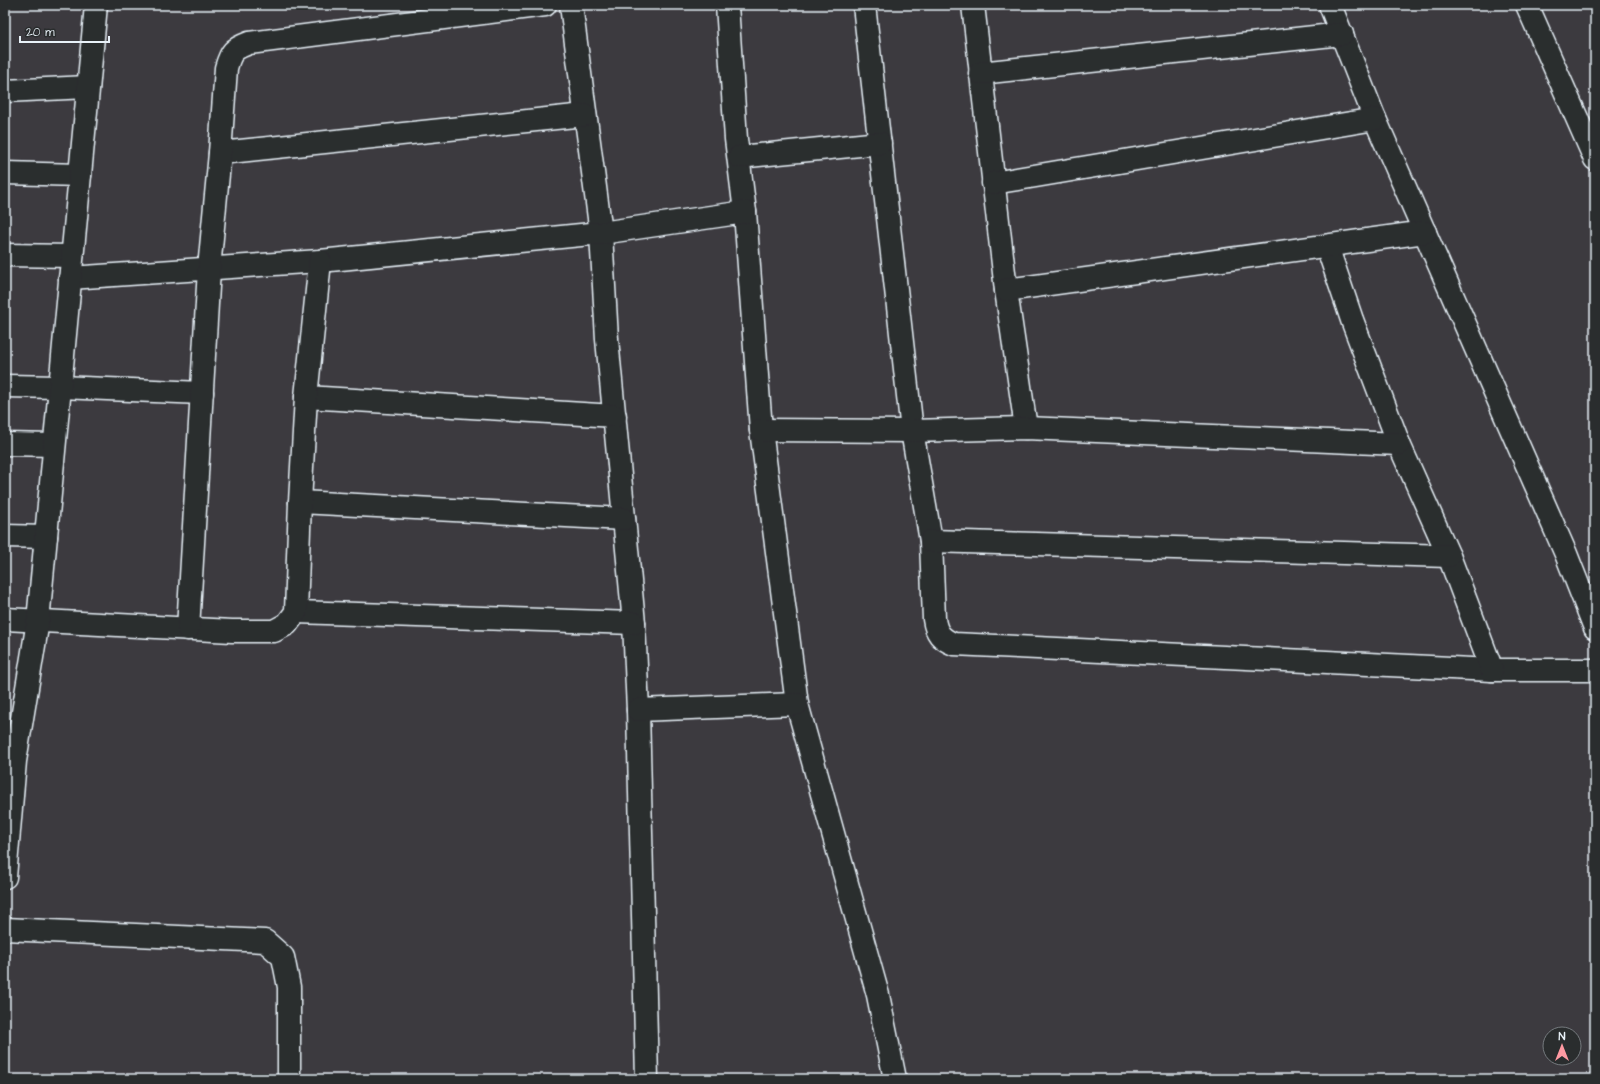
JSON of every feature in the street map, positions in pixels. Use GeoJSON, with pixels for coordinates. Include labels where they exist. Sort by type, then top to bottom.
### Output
{"type":"FeatureCollection","features":[{"type":"Feature","properties":{"kind":"street"},"geometry":{"type":"LineString","coordinates":[[5,877],[15,761],[38,621],[96,5]]}},
{"type":"Feature","properties":{"kind":"street"},"geometry":{"type":"LineString","coordinates":[[188,629],[210,269],[226,68],[229,56],[235,48],[249,43],[545,5]]}},
{"type":"Feature","properties":{"kind":"street"},"geometry":{"type":"LineString","coordinates":[[571,5],[601,233],[615,416],[634,623],[638,710],[647,1079]]}},
{"type":"Feature","properties":{"kind":"street"},"geometry":{"type":"LineString","coordinates":[[727,5],[739,157],[746,212],[761,430],[797,704],[878,995],[895,1079]]}},
{"type":"Feature","properties":{"kind":"street"},"geometry":{"type":"LineString","coordinates":[[864,5],[912,431],[931,541],[936,628],[942,639],[954,644],[1492,670],[1595,670]]}},
{"type":"Feature","properties":{"kind":"street"},"geometry":{"type":"LineString","coordinates":[[973,5],[1006,290],[1026,428]]}},
{"type":"Feature","properties":{"kind":"street"},"geometry":{"type":"LineString","coordinates":[[1330,5],[1375,119],[1566,554],[1595,628]]}},
{"type":"Feature","properties":{"kind":"street"},"geometry":{"type":"LineString","coordinates":[[1527,5],[1595,159]]}},
{"type":"Feature","properties":{"kind":"street"},"geometry":{"type":"LineString","coordinates":[[980,73],[1342,34]]}},
{"type":"Feature","properties":{"kind":"street"},"geometry":{"type":"LineString","coordinates":[[5,91],[88,88]]}},
{"type":"Feature","properties":{"kind":"street"},"geometry":{"type":"LineString","coordinates":[[220,152],[585,115]]}},
{"type":"Feature","properties":{"kind":"street"},"geometry":{"type":"LineString","coordinates":[[993,182],[1375,119]]}},
{"type":"Feature","properties":{"kind":"street"},"geometry":{"type":"LineString","coordinates":[[739,157],[880,143]]}},
{"type":"Feature","properties":{"kind":"street"},"geometry":{"type":"LineString","coordinates":[[5,173],[80,175]]}},
{"type":"Feature","properties":{"kind":"street"},"geometry":{"type":"LineString","coordinates":[[70,278],[320,261],[601,233],[746,212]]}},
{"type":"Feature","properties":{"kind":"street"},"geometry":{"type":"LineString","coordinates":[[1006,290],[1425,232]]}},
{"type":"Feature","properties":{"kind":"street"},"geometry":{"type":"LineString","coordinates":[[1327,246],[1352,320],[1399,444],[1449,556],[1492,670]]}},
{"type":"Feature","properties":{"kind":"street"},"geometry":{"type":"LineString","coordinates":[[5,255],[72,256]]}},
{"type":"Feature","properties":{"kind":"street"},"geometry":{"type":"LineString","coordinates":[[5,619],[188,629],[274,631],[287,624],[296,612],[306,397],[320,261]]}},
{"type":"Feature","properties":{"kind":"street"},"geometry":{"type":"LineString","coordinates":[[5,386],[202,393]]}},
{"type":"Feature","properties":{"kind":"street"},"geometry":{"type":"LineString","coordinates":[[306,397],[615,416]]}},
{"type":"Feature","properties":{"kind":"street"},"geometry":{"type":"LineString","coordinates":[[761,430],[912,431],[1026,428],[1399,444]]}},
{"type":"Feature","properties":{"kind":"street"},"geometry":{"type":"LineString","coordinates":[[5,444],[54,445]]}},
{"type":"Feature","properties":{"kind":"street"},"geometry":{"type":"LineString","coordinates":[[300,502],[624,519]]}},
{"type":"Feature","properties":{"kind":"street"},"geometry":{"type":"LineString","coordinates":[[5,536],[46,537]]}},
{"type":"Feature","properties":{"kind":"street"},"geometry":{"type":"LineString","coordinates":[[931,541],[1449,556]]}},
{"type":"Feature","properties":{"kind":"street"},"geometry":{"type":"LineString","coordinates":[[296,612],[634,623]]}},
{"type":"Feature","properties":{"kind":"street"},"geometry":{"type":"LineString","coordinates":[[638,710],[797,704]]}},
{"type":"Feature","properties":{"kind":"street"},"geometry":{"type":"LineString","coordinates":[[5,929],[265,942],[283,957],[289,987],[289,1079]]}}]}
